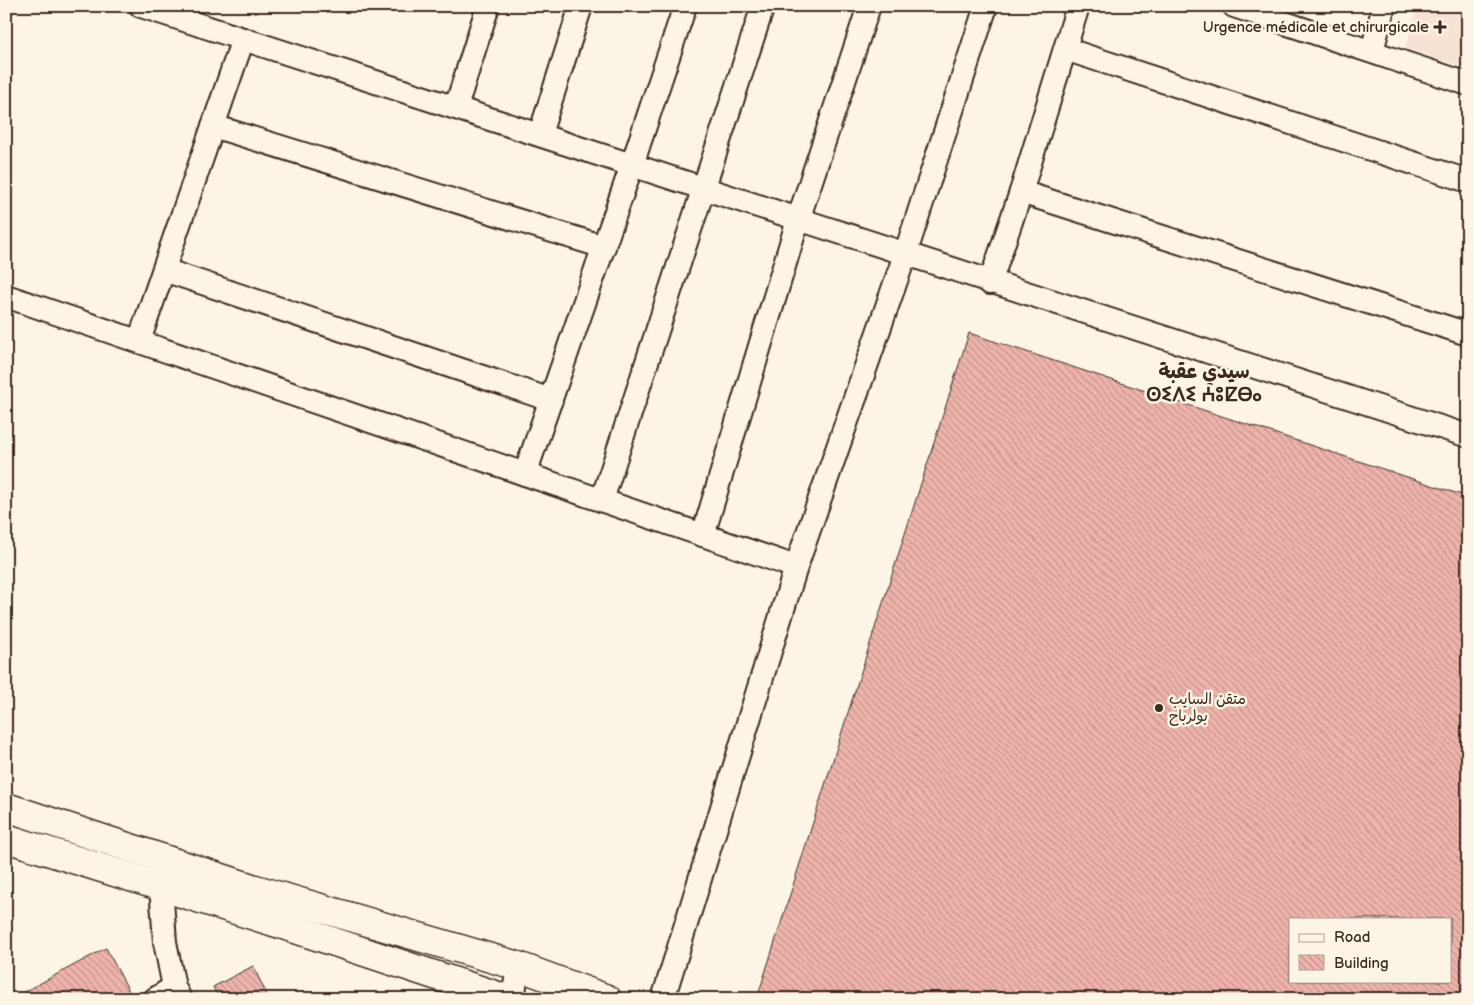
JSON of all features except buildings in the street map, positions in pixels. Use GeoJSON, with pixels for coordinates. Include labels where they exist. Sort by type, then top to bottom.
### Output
{"type":"FeatureCollection","features":[{"type":"Feature","properties":{"kind":"street"},"geometry":{"type":"LineString","coordinates":[[141,6],[540,134],[990,283],[1468,436]]}},
{"type":"Feature","properties":{"kind":"street"},"geometry":{"type":"LineString","coordinates":[[456,107],[488,6]]}},
{"type":"Feature","properties":{"kind":"street"},"geometry":{"type":"LineString","coordinates":[[540,134],[581,6]]}},
{"type":"Feature","properties":{"kind":"street"},"geometry":{"type":"LineString","coordinates":[[525,474],[685,6]]}},
{"type":"Feature","properties":{"kind":"street"},"geometry":{"type":"LineString","coordinates":[[602,500],[763,6]]}},
{"type":"Feature","properties":{"kind":"street"},"geometry":{"type":"LineString","coordinates":[[703,535],[798,220],[870,6]]}},
{"type":"Feature","properties":{"kind":"street"},"geometry":{"type":"LineString","coordinates":[[662,999],[796,567],[905,255],[986,6]]}},
{"type":"Feature","properties":{"kind":"street"},"geometry":{"type":"LineString","coordinates":[[990,283],[1021,192],[1078,6]]}},
{"type":"Feature","properties":{"kind":"street"},"geometry":{"type":"LineString","coordinates":[[1234,6],[1468,84]]}},
{"type":"Feature","properties":{"kind":"street"},"geometry":{"type":"LineString","coordinates":[[1372,51],[1384,6]]}},
{"type":"Feature","properties":{"kind":"street"},"geometry":{"type":"LineString","coordinates":[[139,341],[243,39]]}},
{"type":"Feature","properties":{"kind":"street"},"geometry":{"type":"LineString","coordinates":[[1065,49],[1468,181]]}},
{"type":"Feature","properties":{"kind":"street"},"geometry":{"type":"LineString","coordinates":[[213,126],[604,247]]}},
{"type":"Feature","properties":{"kind":"street"},"geometry":{"type":"LineString","coordinates":[[1021,192],[1468,334]]}},
{"type":"Feature","properties":{"kind":"street"},"geometry":{"type":"LineString","coordinates":[[164,270],[551,400]]}},
{"type":"Feature","properties":{"kind":"street"},"geometry":{"type":"LineString","coordinates":[[6,296],[796,567]]}},
{"type":"Feature","properties":{"kind":"street"},"geometry":{"type":"LineString","coordinates":[[6,808],[309,905],[518,966],[607,999]]}},
{"type":"Feature","properties":{"kind":"street"},"geometry":{"type":"LineString","coordinates":[[6,838],[508,999]]}},
{"type":"Feature","properties":{"kind":"street"},"geometry":{"type":"LineString","coordinates":[[155,999],[177,993],[165,942],[161,887],[172,860]]}},
{"type":"Feature","properties":{"kind":"street"},"geometry":{"type":"LineString","coordinates":[[513,999],[518,966]]}},
{"type":"Feature","properties":{"kind":"shaded area","name":"Urgence médicale et chirurgicale"},"geometry":{"type":"Polygon","coordinates":[[[1418,6],[1468,6],[1468,69],[1405,48],[1418,6]]]}},
{"type":"Feature","properties":{"kind":"place","name":"Urgence médicale et chirurgicale"},"geometry":{"type":"Point","coordinates":[1440,27]}},
{"type":"Feature","properties":{"kind":"place","name":"متقن السايب بولرباح"},"geometry":{"type":"Point","coordinates":[1159,708]}},
{"type":"Feature","properties":{"kind":"district","name":"سيدي عقبة ⵙⵉⴷⵉ ⵄⵓⵇⴱⴰ"},"geometry":{"type":"Point","coordinates":[1204,384]}}]}
